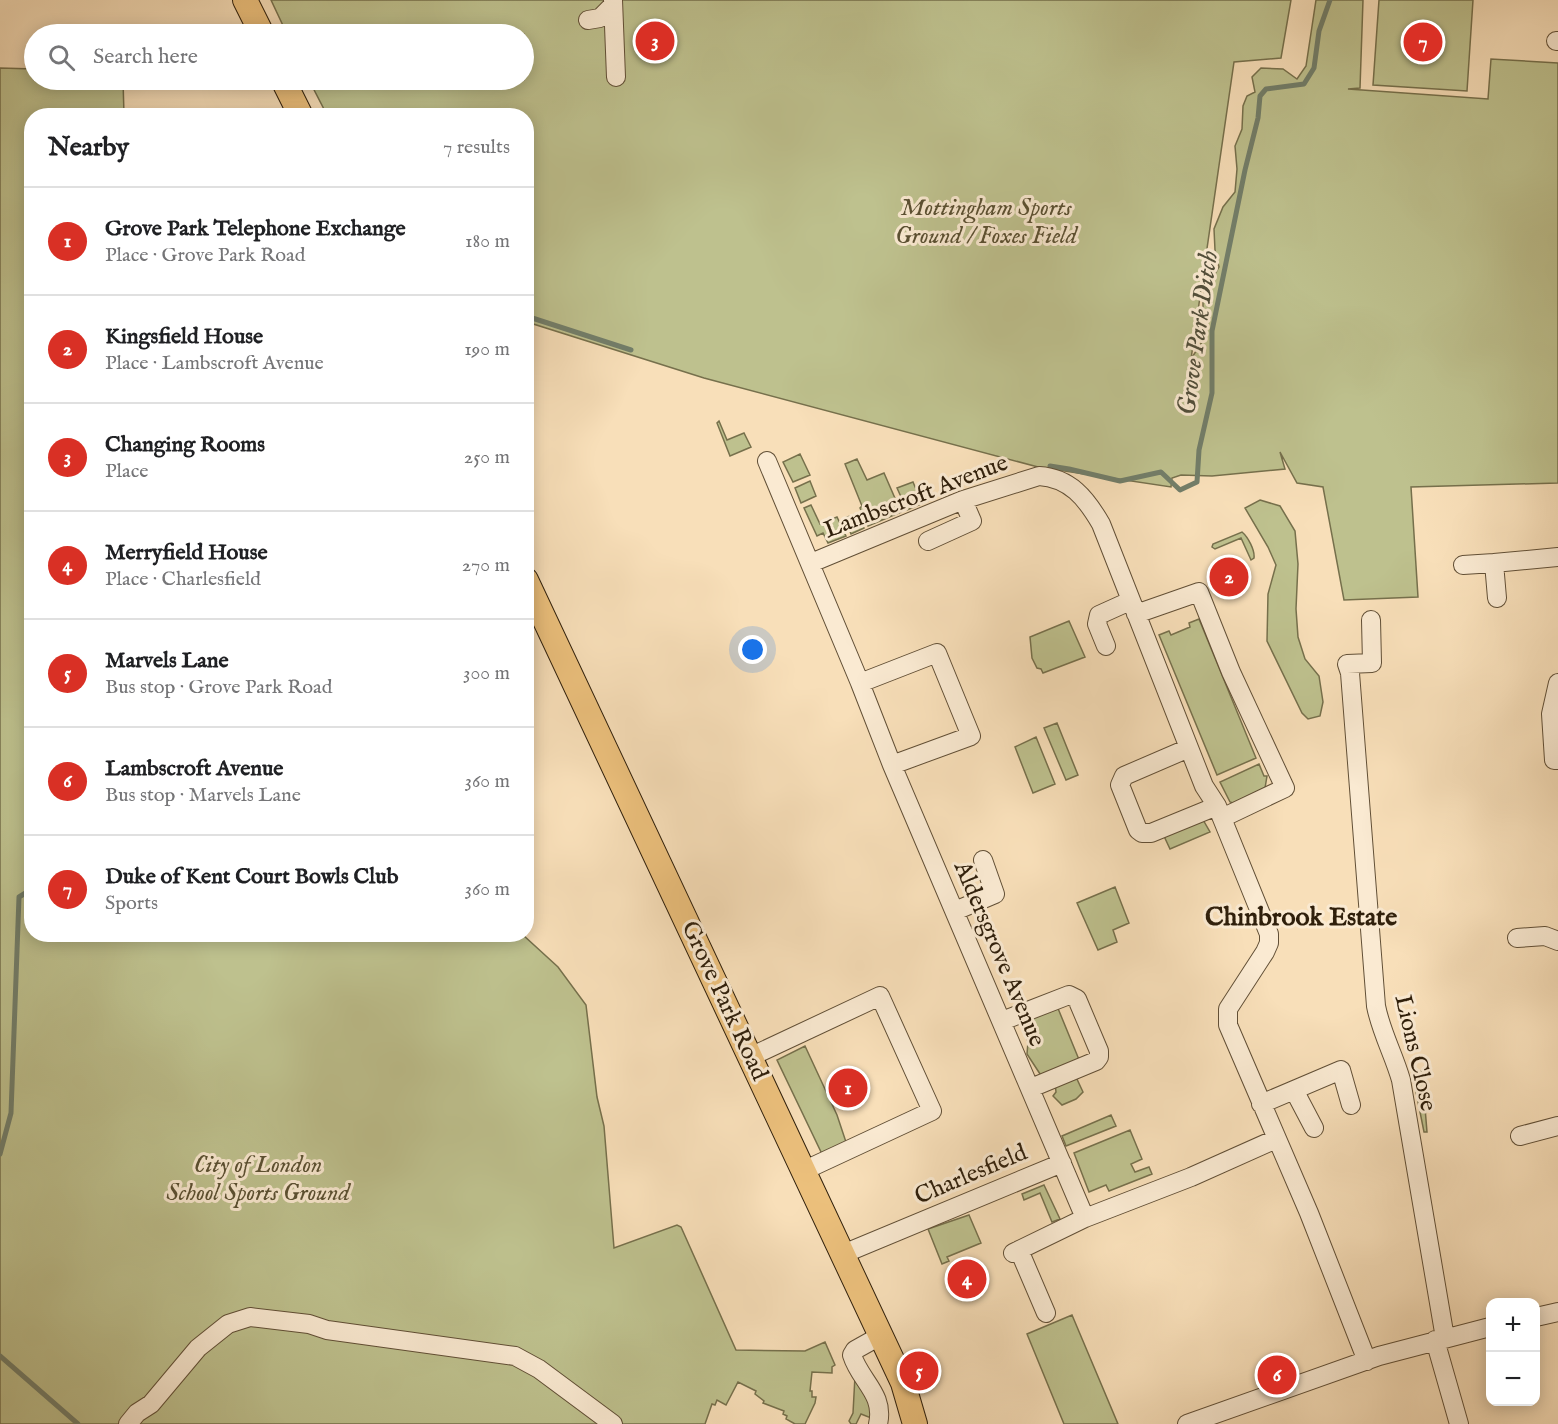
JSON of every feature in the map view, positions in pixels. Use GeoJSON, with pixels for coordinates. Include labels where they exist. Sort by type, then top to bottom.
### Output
{"type":"FeatureCollection","features":[{"type":"Feature","properties":{"kind":"main road"},"geometry":{"type":"LineString","coordinates":[[245,0],[257,24]]}},
{"type":"Feature","properties":{"kind":"main road"},"geometry":{"type":"LineString","coordinates":[[288,90],[297,108]]}},
{"type":"Feature","properties":{"kind":"main road","name":"Grove Park Road"},"geometry":{"type":"LineString","coordinates":[[534,597],[903,1383],[915,1424]]}},
{"type":"Feature","properties":{"kind":"street"},"geometry":{"type":"LineString","coordinates":[[588,20],[600,18],[613,3]]}},
{"type":"Feature","properties":{"kind":"street"},"geometry":{"type":"LineString","coordinates":[[613,3],[616,77]]}},
{"type":"Feature","properties":{"kind":"street","name":"Aldersgrove Avenue"},"geometry":{"type":"LineString","coordinates":[[767,461],[811,563],[892,765],[1062,1163]]}},
{"type":"Feature","properties":{"kind":"street","name":"Lambscroft Avenue"},"geometry":{"type":"LineString","coordinates":[[811,563],[963,500],[1039,476],[1052,477],[1064,482],[1082,496],[1101,524],[1204,786],[1220,812],[1269,934],[1269,943],[1265,952],[1228,1009],[1228,1025],[1309,1213],[1367,1360]]}},
{"type":"Feature","properties":{"kind":"street"},"geometry":{"type":"LineString","coordinates":[[928,541],[972,521],[963,500]]}},
{"type":"Feature","properties":{"kind":"street"},"geometry":{"type":"LineString","coordinates":[[1463,565],[1557,560]]}},
{"type":"Feature","properties":{"kind":"street"},"geometry":{"type":"LineString","coordinates":[[1494,563],[1497,598]]}},
{"type":"Feature","properties":{"kind":"street"},"geometry":{"type":"LineString","coordinates":[[1106,646],[1097,624],[1099,615],[1198,592],[1231,672],[1285,789],[1220,812],[1151,833],[1142,833],[1138,830],[1120,785],[1124,776],[1189,748]]}},
{"type":"Feature","properties":{"kind":"street","name":"Lions Close"},"geometry":{"type":"LineString","coordinates":[[1371,620],[1372,663],[1347,664],[1350,673],[1376,1006],[1379,1021],[1401,1080],[1440,1339]]}},
{"type":"Feature","properties":{"kind":"street"},"geometry":{"type":"LineString","coordinates":[[860,683],[937,653],[971,736],[892,765]]}},
{"type":"Feature","properties":{"kind":"street"},"geometry":{"type":"LineString","coordinates":[[1558,683],[1551,714],[1554,760],[1558,759]]}},
{"type":"Feature","properties":{"kind":"street"},"geometry":{"type":"LineString","coordinates":[[955,911],[995,894],[983,860]]}},
{"type":"Feature","properties":{"kind":"street"},"geometry":{"type":"LineString","coordinates":[[1516,938],[1545,936],[1558,941]]}},
{"type":"Feature","properties":{"kind":"street"},"geometry":{"type":"LineString","coordinates":[[1002,1021],[1070,995],[1075,996],[1082,1009],[1099,1051],[1098,1059],[1031,1088]]}},
{"type":"Feature","properties":{"kind":"street"},"geometry":{"type":"LineString","coordinates":[[750,1057],[879,996],[884,1006],[932,1111],[803,1172]]}},
{"type":"Feature","properties":{"kind":"street"},"geometry":{"type":"LineString","coordinates":[[1261,1104],[1341,1070],[1351,1105]]}},
{"type":"Feature","properties":{"kind":"street"},"geometry":{"type":"LineString","coordinates":[[1294,1090],[1314,1128]]}},
{"type":"Feature","properties":{"kind":"street"},"geometry":{"type":"LineString","coordinates":[[1520,1136],[1558,1126]]}},
{"type":"Feature","properties":{"kind":"street"},"geometry":{"type":"LineString","coordinates":[[1046,1313],[1016,1252],[1085,1218],[1191,1177],[1276,1139]]}},
{"type":"Feature","properties":{"kind":"street","name":"Charlesfield"},"geometry":{"type":"LineString","coordinates":[[843,1254],[1062,1163],[1085,1218]]}},
{"type":"Feature","properties":{"kind":"street"},"geometry":{"type":"LineString","coordinates":[[1540,1316],[1558,1312]]}},
{"type":"Feature","properties":{"kind":"street"},"geometry":{"type":"LineString","coordinates":[[128,1424],[137,1413],[151,1404],[178,1369],[210,1337],[228,1324],[250,1317],[309,1323],[327,1330],[502,1352],[539,1369],[613,1424]]}},
{"type":"Feature","properties":{"kind":"street"},"geometry":{"type":"LineString","coordinates":[[1187,1424],[1367,1360],[1486,1328]]}},
{"type":"Feature","properties":{"kind":"street"},"geometry":{"type":"LineString","coordinates":[[878,1424],[879,1406],[876,1398],[852,1356],[855,1350],[880,1336]]}},
{"type":"Feature","properties":{"kind":"street"},"geometry":{"type":"LineString","coordinates":[[1440,1339],[1459,1424]]}},
{"type":"Feature","properties":{"kind":"green space","name":"Mottingham Sports Ground / Foxes Field"},"geometry":{"type":"Polygon","coordinates":[[[271,0],[1291,0],[1281,58],[1234,62],[1191,359],[1207,334],[1203,315],[1203,295],[1219,267],[1214,229],[1223,207],[1235,192],[1237,169],[1235,146],[1242,129],[1243,106],[1247,96],[1255,92],[1252,77],[1261,68],[1283,69],[1297,79],[1306,66],[1316,0],[1363,0],[1360,88],[1348,89],[1488,99],[1491,59],[1558,63],[1558,483],[1411,487],[1418,597],[1344,600],[1323,487],[1297,483],[1280,452],[1285,469],[1212,476],[1181,475],[1172,478],[1171,487],[1038,467],[704,378],[534,324],[534,108],[323,108],[314,90],[534,90],[534,24],[282,24],[271,0]]]}},
{"type":"Feature","properties":{"kind":"green space"},"geometry":{"type":"Polygon","coordinates":[[[1379,0],[1473,0],[1467,91],[1373,85],[1379,0]]]}},
{"type":"Feature","properties":{"kind":"green space","name":"City of London School Sports Ground"},"geometry":{"type":"Polygon","coordinates":[[[0,68],[24,69],[24,90],[123,90],[124,108],[24,108],[24,942],[531,942],[558,967],[586,1005],[597,1097],[604,1126],[614,1248],[677,1225],[681,1227],[736,1350],[805,1351],[825,1342],[835,1365],[832,1367],[832,1373],[812,1372],[810,1391],[812,1391],[812,1397],[816,1397],[805,1424],[795,1424],[786,1419],[784,1411],[763,1403],[764,1401],[755,1394],[756,1391],[738,1382],[726,1405],[717,1400],[715,1405],[712,1404],[705,1424],[0,1424],[0,68]]]}},
{"type":"Feature","properties":{"kind":"green space"},"geometry":{"type":"Polygon","coordinates":[[[719,421],[727,440],[744,433],[751,447],[730,456],[717,423],[719,421]]]}},
{"type":"Feature","properties":{"kind":"green space"},"geometry":{"type":"Polygon","coordinates":[[[800,454],[810,475],[793,482],[783,462],[800,454]]]}},
{"type":"Feature","properties":{"kind":"green space"},"geometry":{"type":"Polygon","coordinates":[[[857,459],[867,480],[884,473],[901,512],[868,526],[845,464],[857,459]]]}},
{"type":"Feature","properties":{"kind":"green space"},"geometry":{"type":"Polygon","coordinates":[[[810,481],[816,496],[801,503],[795,488],[810,481]]]}},
{"type":"Feature","properties":{"kind":"green space"},"geometry":{"type":"Polygon","coordinates":[[[913,482],[921,501],[927,499],[928,501],[907,510],[897,488],[913,482]]]}},
{"type":"Feature","properties":{"kind":"green space"},"geometry":{"type":"Polygon","coordinates":[[[1260,500],[1280,506],[1295,531],[1298,564],[1296,609],[1298,637],[1305,659],[1319,676],[1323,702],[1320,716],[1308,719],[1302,713],[1267,641],[1268,594],[1276,565],[1245,508],[1260,500]]]}},
{"type":"Feature","properties":{"kind":"green space"},"geometry":{"type":"Polygon","coordinates":[[[811,505],[820,524],[837,517],[846,536],[828,543],[823,533],[817,536],[804,508],[811,505]]]}},
{"type":"Feature","properties":{"kind":"green space"},"geometry":{"type":"Polygon","coordinates":[[[858,513],[864,528],[851,534],[845,518],[858,513]]]}},
{"type":"Feature","properties":{"kind":"green space"},"geometry":{"type":"Polygon","coordinates":[[[1242,532],[1252,548],[1254,558],[1251,560],[1241,538],[1215,549],[1212,547],[1213,544],[1242,532]]]}},
{"type":"Feature","properties":{"kind":"green space"},"geometry":{"type":"Polygon","coordinates":[[[1199,619],[1256,758],[1217,775],[1159,635],[1169,631],[1171,635],[1190,627],[1189,623],[1199,619]]]}},
{"type":"Feature","properties":{"kind":"green space"},"geometry":{"type":"Polygon","coordinates":[[[1069,621],[1085,657],[1043,673],[1037,668],[1032,658],[1030,637],[1069,621]]]}},
{"type":"Feature","properties":{"kind":"green space"},"geometry":{"type":"Polygon","coordinates":[[[1057,723],[1078,775],[1066,780],[1044,728],[1057,723]]]}},
{"type":"Feature","properties":{"kind":"green space"},"geometry":{"type":"Polygon","coordinates":[[[1036,737],[1055,784],[1033,793],[1015,747],[1036,737]]]}},
{"type":"Feature","properties":{"kind":"green space"},"geometry":{"type":"Polygon","coordinates":[[[1259,764],[1264,776],[1267,776],[1265,788],[1233,803],[1230,802],[1220,782],[1259,764]]]}},
{"type":"Feature","properties":{"kind":"green space"},"geometry":{"type":"Polygon","coordinates":[[[1202,818],[1210,832],[1170,849],[1163,834],[1202,818]]]}},
{"type":"Feature","properties":{"kind":"green space"},"geometry":{"type":"Polygon","coordinates":[[[1115,887],[1129,923],[1113,930],[1117,942],[1098,950],[1077,903],[1115,887]]]}},
{"type":"Feature","properties":{"kind":"green space"},"geometry":{"type":"Polygon","coordinates":[[[1057,1006],[1080,1062],[1042,1077],[1027,1054],[1028,1042],[1019,1021],[1057,1006]]]}},
{"type":"Feature","properties":{"kind":"green space"},"geometry":{"type":"Polygon","coordinates":[[[805,1046],[837,1115],[846,1142],[822,1154],[777,1060],[805,1046]]]}},
{"type":"Feature","properties":{"kind":"green space"},"geometry":{"type":"Polygon","coordinates":[[[1422,1071],[1427,1132],[1424,1132],[1412,1072],[1422,1071]]]}},
{"type":"Feature","properties":{"kind":"green space"},"geometry":{"type":"Polygon","coordinates":[[[1076,1077],[1083,1092],[1076,1099],[1062,1105],[1053,1096],[1056,1092],[1055,1083],[1076,1077]]]}},
{"type":"Feature","properties":{"kind":"green space"},"geometry":{"type":"Polygon","coordinates":[[[1111,1115],[1116,1126],[1066,1146],[1062,1136],[1111,1115]]]}},
{"type":"Feature","properties":{"kind":"green space"},"geometry":{"type":"Polygon","coordinates":[[[1130,1130],[1142,1159],[1131,1164],[1135,1172],[1149,1167],[1152,1174],[1109,1191],[1106,1185],[1089,1192],[1074,1153],[1130,1130]]]}},
{"type":"Feature","properties":{"kind":"green space"},"geometry":{"type":"Polygon","coordinates":[[[1044,1185],[1060,1219],[1052,1222],[1040,1193],[1024,1200],[1022,1194],[1044,1185]]]}},
{"type":"Feature","properties":{"kind":"green space"},"geometry":{"type":"Polygon","coordinates":[[[969,1215],[981,1243],[947,1257],[949,1261],[942,1264],[928,1229],[969,1215]]]}},
{"type":"Feature","properties":{"kind":"green space"},"geometry":{"type":"Polygon","coordinates":[[[1072,1315],[1118,1424],[1064,1424],[1027,1334],[1072,1315]]]}},
{"type":"Feature","properties":{"kind":"green space"},"geometry":{"type":"Polygon","coordinates":[[[855,1376],[871,1401],[871,1418],[861,1414],[856,1424],[851,1424],[849,1421],[853,1413],[855,1376]]]}},
{"type":"Feature","properties":{"kind":"waterway","name":"Grove Park Ditch"},"geometry":{"type":"LineString","coordinates":[[1050,466],[1120,481],[1161,472],[1180,490],[1197,482],[1199,450],[1212,393],[1212,331],[1258,118],[1260,96],[1266,89],[1304,84],[1314,68],[1319,31],[1330,0]]}},
{"type":"Feature","properties":{"kind":"waterway","name":"Grove Park Ditch"},"geometry":{"type":"LineString","coordinates":[[534,319],[631,350]]}},
{"type":"Feature","properties":{"kind":"waterway","name":"Grove Park Ditch"},"geometry":{"type":"LineString","coordinates":[[0,1154],[11,1113],[19,897],[24,894]]}},
{"type":"Feature","properties":{"kind":"waterway","name":"Grove Park Ditch"},"geometry":{"type":"LineString","coordinates":[[0,1356],[78,1424]]}},
{"type":"Feature","properties":{"kind":"place","name":"Changing Rooms"},"geometry":{"type":"Point","coordinates":[655,41]}},
{"type":"Feature","properties":{"kind":"place","name":"Duke of Kent Court Bowls Club"},"geometry":{"type":"Point","coordinates":[1423,42]}},
{"type":"Feature","properties":{"kind":"place","name":"Kingsfield House"},"geometry":{"type":"Point","coordinates":[1229,577]}},
{"type":"Feature","properties":{"kind":"place","name":"Grove Park Telephone Exchange"},"geometry":{"type":"Point","coordinates":[848,1088]}},
{"type":"Feature","properties":{"kind":"place","name":"Merryfield House"},"geometry":{"type":"Point","coordinates":[967,1279]}},
{"type":"Feature","properties":{"kind":"place","name":"Marvels Lane"},"geometry":{"type":"Point","coordinates":[919,1371]}},
{"type":"Feature","properties":{"kind":"place","name":"Lambscroft Avenue"},"geometry":{"type":"Point","coordinates":[1277,1375]}},
{"type":"Feature","properties":{"kind":"district","name":"Chinbrook Estate"},"geometry":{"type":"Point","coordinates":[1301,917]}}]}
